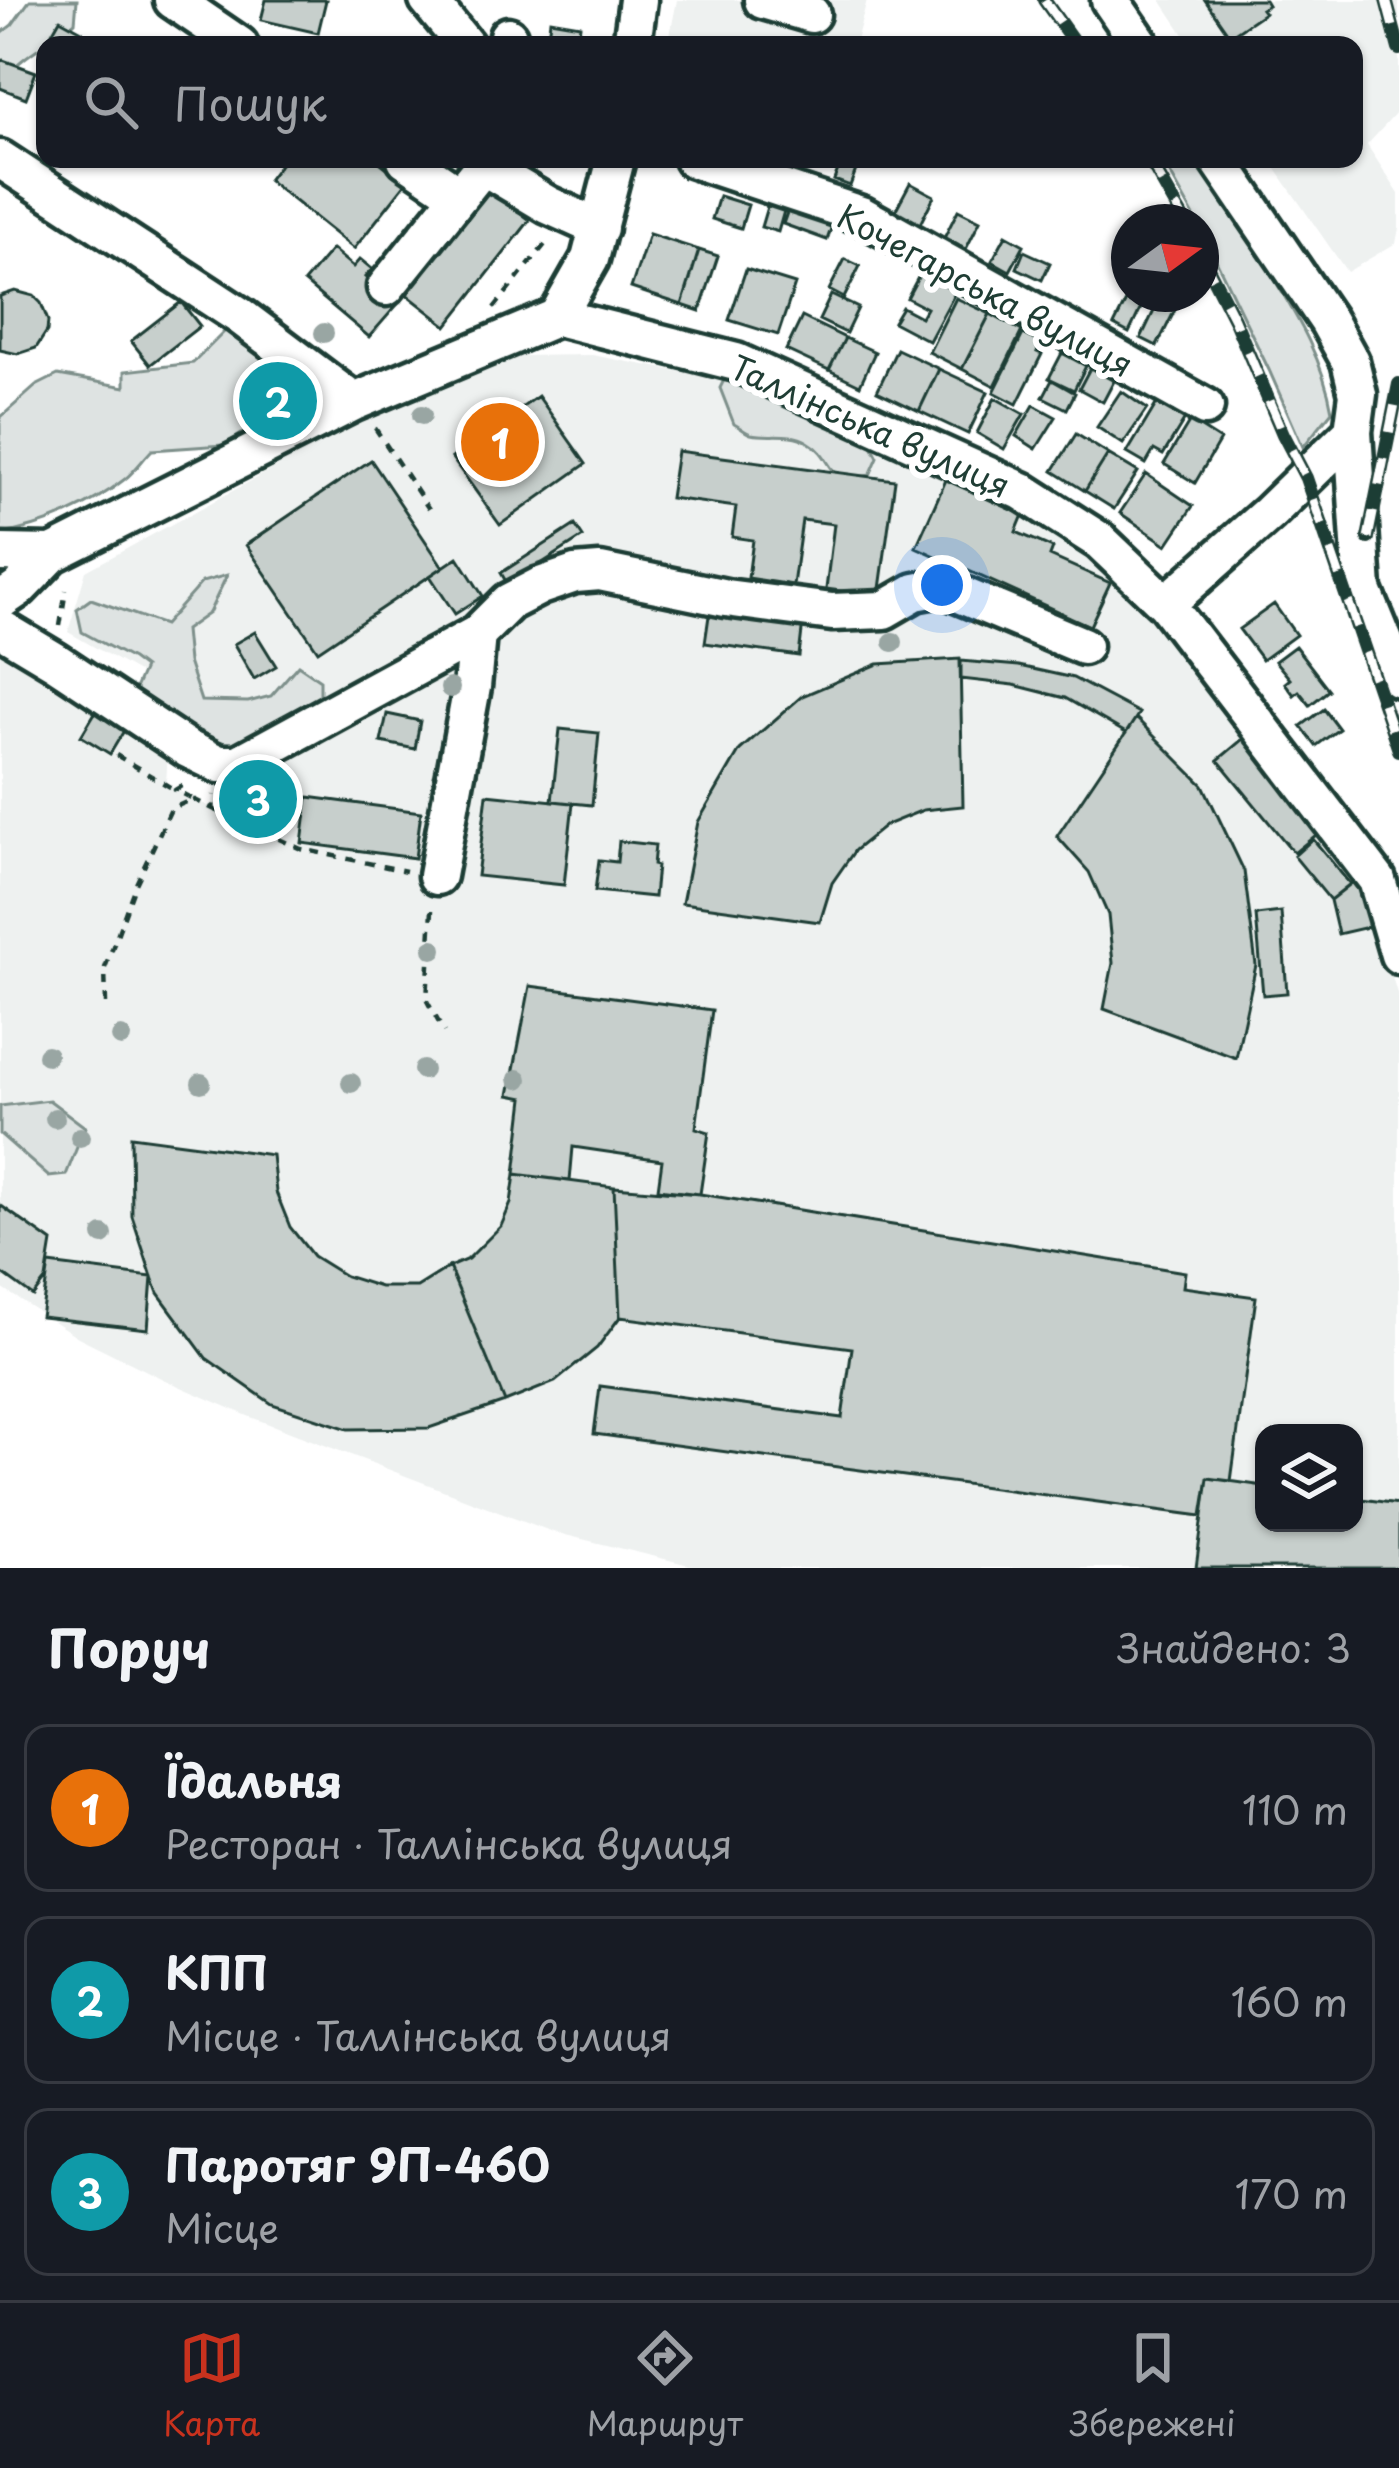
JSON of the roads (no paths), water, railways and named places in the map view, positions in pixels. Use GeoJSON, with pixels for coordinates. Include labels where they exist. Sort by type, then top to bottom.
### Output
{"type":"FeatureCollection","features":[{"type":"Feature","properties":{"kind":"street"},"geometry":{"type":"LineString","coordinates":[[172,0],[226,36]]}},
{"type":"Feature","properties":{"kind":"street"},"geometry":{"type":"LineString","coordinates":[[428,0],[457,36]]}},
{"type":"Feature","properties":{"kind":"street"},"geometry":{"type":"LineString","coordinates":[[633,36],[638,0]]}},
{"type":"Feature","properties":{"kind":"street"},"geometry":{"type":"LineString","coordinates":[[763,0],[811,14]]}},
{"type":"Feature","properties":{"kind":"street"},"geometry":{"type":"LineString","coordinates":[[1110,0],[1135,36]]}},
{"type":"Feature","properties":{"kind":"street"},"geometry":{"type":"LineString","coordinates":[[0,159],[240,316],[365,416]]}},
{"type":"Feature","properties":{"kind":"street"},"geometry":{"type":"LineString","coordinates":[[419,168],[459,195]]}},
{"type":"Feature","properties":{"kind":"street"},"geometry":{"type":"LineString","coordinates":[[386,287],[479,168]]}},
{"type":"Feature","properties":{"kind":"street"},"geometry":{"type":"LineString","coordinates":[[493,168],[584,222]]}},
{"type":"Feature","properties":{"kind":"street"},"geometry":{"type":"LineString","coordinates":[[0,601],[60,565],[557,317],[590,259],[584,222],[611,168]]}},
{"type":"Feature","properties":{"kind":"street","name":"Кочегарська вулиця"},"geometry":{"type":"LineString","coordinates":[[720,168],[861,215],[1205,407]]}},
{"type":"Feature","properties":{"kind":"street"},"geometry":{"type":"LineString","coordinates":[[1224,168],[1350,361],[1358,394],[1353,431],[1363,590],[1398,679]]}},
{"type":"Feature","properties":{"kind":"street","name":"Таллінська вулиця"},"geometry":{"type":"LineString","coordinates":[[557,317],[736,362],[1022,491],[1100,542],[1166,604],[1377,880],[1399,955]]}},
{"type":"Feature","properties":{"kind":"street"},"geometry":{"type":"LineString","coordinates":[[1166,604],[1353,431]]}},
{"type":"Feature","properties":{"kind":"street"},"geometry":{"type":"LineString","coordinates":[[0,553],[60,565]]}},
{"type":"Feature","properties":{"kind":"street"},"geometry":{"type":"LineString","coordinates":[[0,628],[188,749],[219,764],[238,764],[477,634],[509,602],[575,574],[600,572],[726,598],[832,612],[884,610],[915,592],[942,587],[1083,646]]}},
{"type":"Feature","properties":{"kind":"street"},"geometry":{"type":"LineString","coordinates":[[437,876],[472,687],[477,634]]}},
{"type":"Feature","properties":{"kind":"railway"},"geometry":{"type":"LineString","coordinates":[[1044,0],[1070,36]]}},
{"type":"Feature","properties":{"kind":"railway"},"geometry":{"type":"LineString","coordinates":[[1386,0],[1399,49]]}},
{"type":"Feature","properties":{"kind":"railway"},"geometry":{"type":"LineString","coordinates":[[1154,168],[1175,204]]}},
{"type":"Feature","properties":{"kind":"railway"},"geometry":{"type":"LineString","coordinates":[[1219,289],[1306,478],[1399,750]]}},
{"type":"Feature","properties":{"kind":"railway"},"geometry":{"type":"LineString","coordinates":[[1368,538],[1399,384]]}},
{"type":"Feature","properties":{"kind":"place","name":"КПП"},"geometry":{"type":"Point","coordinates":[278,401]}},
{"type":"Feature","properties":{"kind":"place","name":"Їдальня"},"geometry":{"type":"Point","coordinates":[500,442]}},
{"type":"Feature","properties":{"kind":"place","name":"Паротяг 9П-460"},"geometry":{"type":"Point","coordinates":[258,799]}}]}
